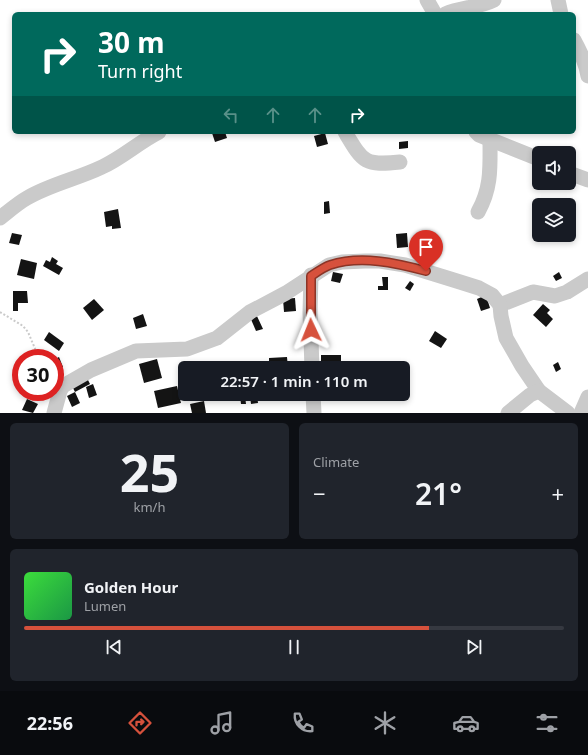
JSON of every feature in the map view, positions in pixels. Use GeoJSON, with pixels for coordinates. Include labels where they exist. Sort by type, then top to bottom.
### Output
{"type":"FeatureCollection","features":[{"type":"Feature","properties":{"kind":"street"},"geometry":{"type":"LineString","coordinates":[[427,0],[434,12]]}},
{"type":"Feature","properties":{"kind":"street"},"geometry":{"type":"LineString","coordinates":[[450,12],[476,7],[494,0]]}},
{"type":"Feature","properties":{"kind":"street"},"geometry":{"type":"LineString","coordinates":[[558,0],[561,12]]}},
{"type":"Feature","properties":{"kind":"street"},"geometry":{"type":"LineString","coordinates":[[576,44],[584,62],[588,76]]}},
{"type":"Feature","properties":{"kind":"street"},"geometry":{"type":"LineString","coordinates":[[0,218],[27,198],[54,185],[102,168],[155,134]]}},
{"type":"Feature","properties":{"kind":"street"},"geometry":{"type":"LineString","coordinates":[[346,134],[359,155],[365,160],[373,163],[400,162]]}},
{"type":"Feature","properties":{"kind":"street"},"geometry":{"type":"LineString","coordinates":[[478,134],[532,156]]}},
{"type":"Feature","properties":{"kind":"street"},"geometry":{"type":"LineString","coordinates":[[478,212],[488,190],[490,139]]}},
{"type":"Feature","properties":{"kind":"street"},"geometry":{"type":"LineString","coordinates":[[576,176],[588,180]]}},
{"type":"Feature","properties":{"kind":"street"},"geometry":{"type":"LineString","coordinates":[[54,413],[63,386],[85,373],[136,351],[187,349],[217,338],[250,312],[286,293],[329,265],[342,262],[380,261],[397,263],[426,271],[479,288],[492,295],[500,305],[506,338],[522,366],[539,391],[568,413]]}},
{"type":"Feature","properties":{"kind":"street"},"geometry":{"type":"LineString","coordinates":[[311,276],[310,313],[312,361]]}},
{"type":"Feature","properties":{"kind":"street"},"geometry":{"type":"LineString","coordinates":[[500,305],[533,292],[555,296],[567,292],[588,279]]}},
{"type":"Feature","properties":{"kind":"street"},"geometry":{"type":"LineString","coordinates":[[508,413],[530,395],[539,391]]}},
{"type":"Feature","properties":{"kind":"street"},"geometry":{"type":"LineString","coordinates":[[581,413],[588,397]]}},
{"type":"Feature","properties":{"kind":"street"},"geometry":{"type":"LineString","coordinates":[[313,401],[314,413]]}},
{"type":"Feature","properties":{"kind":"path"},"geometry":{"type":"LineString","coordinates":[[0,312],[24,326],[35,349]]}},
{"type":"Feature","properties":{"kind":"building"},"geometry":{"type":"Polygon","coordinates":[[[212,134],[226,134],[227,138],[215,142],[212,134]]]}},
{"type":"Feature","properties":{"kind":"building"},"geometry":{"type":"Polygon","coordinates":[[[325,134],[328,144],[317,147],[314,136],[325,134]]]}},
{"type":"Feature","properties":{"kind":"building"},"geometry":{"type":"Polygon","coordinates":[[[408,141],[408,148],[399,149],[399,142],[408,141]]]}},
{"type":"Feature","properties":{"kind":"building"},"geometry":{"type":"Polygon","coordinates":[[[329,201],[330,213],[324,214],[324,202],[329,201]]]}},
{"type":"Feature","properties":{"kind":"building"},"geometry":{"type":"Polygon","coordinates":[[[118,209],[121,228],[112,229],[112,226],[106,227],[104,212],[118,209]]]}},
{"type":"Feature","properties":{"kind":"building"},"geometry":{"type":"Polygon","coordinates":[[[12,233],[22,235],[19,245],[9,243],[12,233]]]}},
{"type":"Feature","properties":{"kind":"building"},"geometry":{"type":"Polygon","coordinates":[[[407,233],[408,247],[397,248],[396,234],[407,233]]]}},
{"type":"Feature","properties":{"kind":"building"},"geometry":{"type":"Polygon","coordinates":[[[52,257],[58,261],[56,264],[63,268],[59,275],[43,266],[46,260],[50,262],[52,257]]]}},
{"type":"Feature","properties":{"kind":"building"},"geometry":{"type":"Polygon","coordinates":[[[21,259],[37,263],[34,279],[17,275],[21,259]]]}},
{"type":"Feature","properties":{"kind":"building"},"geometry":{"type":"Polygon","coordinates":[[[333,272],[343,274],[340,283],[331,281],[333,272]]]}},
{"type":"Feature","properties":{"kind":"building"},"geometry":{"type":"Polygon","coordinates":[[[559,272],[562,278],[556,281],[553,276],[559,272]]]}},
{"type":"Feature","properties":{"kind":"building"},"geometry":{"type":"Polygon","coordinates":[[[382,277],[388,277],[388,290],[378,290],[378,286],[383,286],[382,277]]]}},
{"type":"Feature","properties":{"kind":"building"},"geometry":{"type":"Polygon","coordinates":[[[410,281],[414,284],[410,291],[405,288],[410,281]]]}},
{"type":"Feature","properties":{"kind":"building"},"geometry":{"type":"Polygon","coordinates":[[[13,291],[27,291],[28,303],[18,303],[18,311],[13,311],[13,291]]]}},
{"type":"Feature","properties":{"kind":"building"},"geometry":{"type":"Polygon","coordinates":[[[486,295],[490,308],[481,311],[477,299],[486,295]]]}},
{"type":"Feature","properties":{"kind":"building"},"geometry":{"type":"Polygon","coordinates":[[[295,298],[296,311],[284,312],[283,299],[295,298]]]}},
{"type":"Feature","properties":{"kind":"building"},"geometry":{"type":"Polygon","coordinates":[[[94,299],[104,310],[92,320],[83,308],[94,299]]]}},
{"type":"Feature","properties":{"kind":"building"},"geometry":{"type":"Polygon","coordinates":[[[543,304],[550,310],[547,313],[553,319],[546,327],[533,315],[543,304]]]}},
{"type":"Feature","properties":{"kind":"building"},"geometry":{"type":"Polygon","coordinates":[[[143,314],[147,326],[136,329],[133,318],[143,314]]]}},
{"type":"Feature","properties":{"kind":"building"},"geometry":{"type":"Polygon","coordinates":[[[256,314],[263,329],[256,331],[250,317],[256,314]]]}},
{"type":"Feature","properties":{"kind":"building"},"geometry":{"type":"Polygon","coordinates":[[[435,331],[447,339],[441,348],[429,341],[435,331]]]}},
{"type":"Feature","properties":{"kind":"building"},"geometry":{"type":"Polygon","coordinates":[[[49,332],[64,343],[60,349],[56,349],[44,340],[49,332]]]}},
{"type":"Feature","properties":{"kind":"building"},"geometry":{"type":"Polygon","coordinates":[[[321,355],[341,355],[341,361],[321,361],[321,355]]]}},
{"type":"Feature","properties":{"kind":"building"},"geometry":{"type":"Polygon","coordinates":[[[287,357],[287,361],[269,361],[269,358],[287,357]]]}},
{"type":"Feature","properties":{"kind":"building"},"geometry":{"type":"Polygon","coordinates":[[[157,359],[162,378],[144,383],[139,364],[157,359]]]}},
{"type":"Feature","properties":{"kind":"building"},"geometry":{"type":"Polygon","coordinates":[[[558,362],[561,369],[556,372],[553,365],[558,362]]]}},
{"type":"Feature","properties":{"kind":"building"},"geometry":{"type":"Polygon","coordinates":[[[87,378],[90,384],[75,392],[72,386],[87,378]]]}},
{"type":"Feature","properties":{"kind":"building"},"geometry":{"type":"Polygon","coordinates":[[[93,384],[97,395],[89,398],[86,387],[93,384]]]}},
{"type":"Feature","properties":{"kind":"building"},"geometry":{"type":"Polygon","coordinates":[[[177,386],[178,401],[181,401],[181,403],[158,408],[154,391],[177,386]]]}},
{"type":"Feature","properties":{"kind":"building"},"geometry":{"type":"Polygon","coordinates":[[[75,392],[80,403],[72,407],[67,396],[75,392]]]}},
{"type":"Feature","properties":{"kind":"building"},"geometry":{"type":"Polygon","coordinates":[[[26,401],[31,401],[38,404],[33,413],[22,410],[26,401]]]}},
{"type":"Feature","properties":{"kind":"building"},"geometry":{"type":"Polygon","coordinates":[[[204,401],[206,413],[192,413],[190,404],[204,401]]]}},
{"type":"Feature","properties":{"kind":"building"},"geometry":{"type":"Polygon","coordinates":[[[241,401],[246,401],[246,404],[241,404],[241,401]]]}},
{"type":"Feature","properties":{"kind":"building"},"geometry":{"type":"Polygon","coordinates":[[[251,401],[258,401],[258,403],[251,404],[251,401]]]}},
{"type":"Feature","properties":{"kind":"route"},"geometry":{"type":"LineString","coordinates":[[311,330],[311,276],[329,265],[351,261],[380,261],[397,263],[426,271]]}}]}
